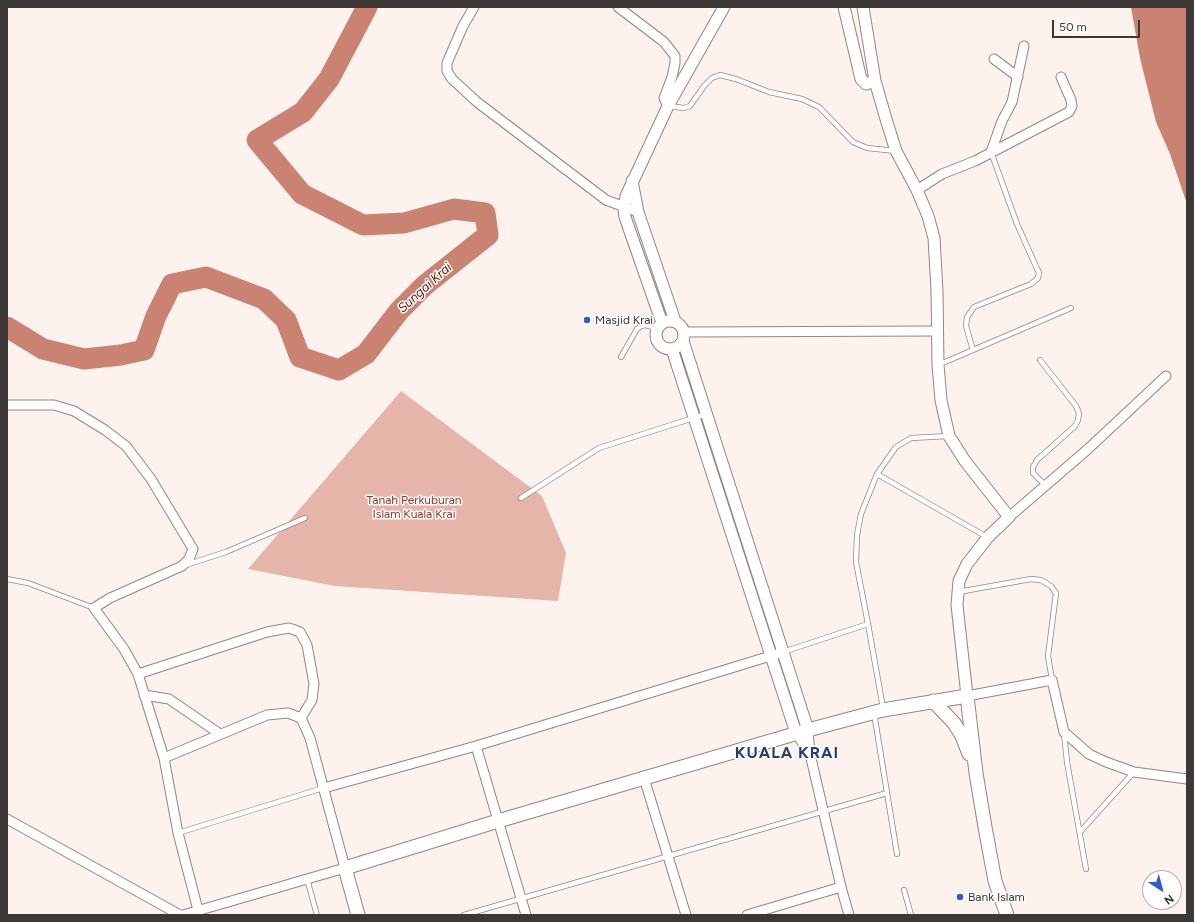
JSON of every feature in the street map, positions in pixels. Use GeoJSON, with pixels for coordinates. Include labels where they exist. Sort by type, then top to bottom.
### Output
{"type":"FeatureCollection","features":[{"type":"Feature","properties":{"kind":"main road"},"geometry":{"type":"LineString","coordinates":[[358,915],[344,868],[644,778],[878,711],[967,696],[976,773],[996,881],[1007,915]]}},
{"type":"Feature","properties":{"kind":"main road"},"geometry":{"type":"LineString","coordinates":[[933,701],[948,715],[962,736],[976,773]]}},
{"type":"Feature","properties":{"kind":"street"},"geometry":{"type":"LineString","coordinates":[[474,7],[463,26],[447,63],[447,71],[452,79],[476,102],[606,200],[638,212]]}},
{"type":"Feature","properties":{"kind":"street"},"geometry":{"type":"LineString","coordinates":[[618,7],[664,42],[675,56],[672,77],[664,98],[668,106]]}},
{"type":"Feature","properties":{"kind":"street"},"geometry":{"type":"LineString","coordinates":[[844,7],[861,79],[866,84],[875,81]]}},
{"type":"Feature","properties":{"kind":"street"},"geometry":{"type":"LineString","coordinates":[[863,7],[875,81],[896,151],[917,190],[928,216],[934,238],[938,365],[941,400],[949,436],[964,461],[1009,517]]}},
{"type":"Feature","properties":{"kind":"street"},"geometry":{"type":"LineString","coordinates":[[684,336],[680,345],[672,349],[659,345],[655,337],[660,325],[624,208],[632,181],[668,106],[720,8]]}},
{"type":"Feature","properties":{"kind":"street"},"geometry":{"type":"LineString","coordinates":[[991,152],[1002,121],[1012,102],[1024,46]]}},
{"type":"Feature","properties":{"kind":"street"},"geometry":{"type":"LineString","coordinates":[[994,59],[1018,77]]}},
{"type":"Feature","properties":{"kind":"street"},"geometry":{"type":"LineString","coordinates":[[917,190],[942,174],[991,152],[1071,109],[1071,100],[1061,77]]}},
{"type":"Feature","properties":{"kind":"street"},"geometry":{"type":"LineString","coordinates":[[632,181],[638,212],[675,321],[682,327],[706,414],[783,652],[802,732]]}},
{"type":"Feature","properties":{"kind":"street"},"geometry":{"type":"LineString","coordinates":[[660,325],[675,321]]}},
{"type":"Feature","properties":{"kind":"street"},"geometry":{"type":"LineString","coordinates":[[684,336],[938,331]]}},
{"type":"Feature","properties":{"kind":"street"},"geometry":{"type":"LineString","coordinates":[[672,349],[771,656],[810,754],[849,915]]}},
{"type":"Feature","properties":{"kind":"street"},"geometry":{"type":"LineString","coordinates":[[1166,376],[1088,449],[1045,485],[988,537],[967,564],[959,581],[957,605],[967,696],[1052,680],[1064,732],[1089,754],[1134,772],[1187,779]]}},
{"type":"Feature","properties":{"kind":"street"},"geometry":{"type":"LineString","coordinates":[[7,405],[54,405],[74,411],[105,430],[126,446],[151,479],[188,539],[192,549],[189,559],[182,566],[110,598],[94,608],[124,649],[138,674],[164,758],[178,833],[198,910]]}},
{"type":"Feature","properties":{"kind":"street"},"geometry":{"type":"LineString","coordinates":[[138,674],[268,632],[289,628],[300,632],[307,645],[314,684],[312,700],[302,718]]}},
{"type":"Feature","properties":{"kind":"street"},"geometry":{"type":"LineString","coordinates":[[324,788],[476,746],[783,652]]}},
{"type":"Feature","properties":{"kind":"street"},"geometry":{"type":"LineString","coordinates":[[144,695],[169,699],[220,734]]}},
{"type":"Feature","properties":{"kind":"street"},"geometry":{"type":"LineString","coordinates":[[7,819],[182,915],[344,868],[310,738],[302,718],[288,713],[267,715],[164,758]]}},
{"type":"Feature","properties":{"kind":"street"},"geometry":{"type":"LineString","coordinates":[[476,746],[526,915]]}},
{"type":"Feature","properties":{"kind":"street"},"geometry":{"type":"LineString","coordinates":[[644,778],[686,915]]}},
{"type":"Feature","properties":{"kind":"street"},"geometry":{"type":"LineString","coordinates":[[747,915],[841,887]]}},
{"type":"Feature","properties":{"kind":"lane"},"geometry":{"type":"LineString","coordinates":[[668,106],[684,108],[690,106],[704,86],[712,78],[720,75],[736,79],[770,92],[802,99],[819,107],[852,142],[867,148],[896,151]]}},
{"type":"Feature","properties":{"kind":"lane"},"geometry":{"type":"LineString","coordinates":[[973,350],[966,326],[970,312],[974,307],[1031,284],[1038,278],[1039,273],[1017,224],[991,152]]}},
{"type":"Feature","properties":{"kind":"lane"},"geometry":{"type":"LineString","coordinates":[[938,365],[1071,308]]}},
{"type":"Feature","properties":{"kind":"lane"},"geometry":{"type":"LineString","coordinates":[[621,356],[637,329],[645,325],[660,325]]}},
{"type":"Feature","properties":{"kind":"lane"},"geometry":{"type":"LineString","coordinates":[[1040,360],[1076,406],[1079,413],[1075,426],[1037,460],[1033,467],[1033,473],[1045,485]]}},
{"type":"Feature","properties":{"kind":"lane"},"geometry":{"type":"LineString","coordinates":[[521,498],[599,448],[706,414]]}},
{"type":"Feature","properties":{"kind":"lane"},"geometry":{"type":"LineString","coordinates":[[897,854],[887,793],[868,624],[856,562],[857,535],[861,514],[877,474],[896,447],[911,438],[949,436]]}},
{"type":"Feature","properties":{"kind":"lane"},"geometry":{"type":"LineString","coordinates":[[877,474],[988,537]]}},
{"type":"Feature","properties":{"kind":"lane"},"geometry":{"type":"LineString","coordinates":[[182,566],[226,552],[305,518]]}},
{"type":"Feature","properties":{"kind":"lane"},"geometry":{"type":"LineString","coordinates":[[7,578],[28,583],[94,608]]}},
{"type":"Feature","properties":{"kind":"lane"},"geometry":{"type":"LineString","coordinates":[[958,592],[1031,579],[1041,580],[1051,586],[1056,593],[1048,656],[1052,680]]}},
{"type":"Feature","properties":{"kind":"lane"},"geometry":{"type":"LineString","coordinates":[[783,652],[868,624]]}},
{"type":"Feature","properties":{"kind":"lane"},"geometry":{"type":"LineString","coordinates":[[1064,732],[1067,762],[1086,869]]}},
{"type":"Feature","properties":{"kind":"lane"},"geometry":{"type":"LineString","coordinates":[[1080,832],[1134,772]]}},
{"type":"Feature","properties":{"kind":"lane"},"geometry":{"type":"LineString","coordinates":[[178,833],[324,788]]}},
{"type":"Feature","properties":{"kind":"lane"},"geometry":{"type":"LineString","coordinates":[[464,915],[521,897],[887,793]]}},
{"type":"Feature","properties":{"kind":"lane"},"geometry":{"type":"LineString","coordinates":[[307,879],[316,915]]}},
{"type":"Feature","properties":{"kind":"lane"},"geometry":{"type":"LineString","coordinates":[[904,890],[912,915]]}},
{"type":"Feature","properties":{"kind":"green space","name":"Tanah Perkuburan Islam Kuala Krai"},"geometry":{"type":"Polygon","coordinates":[[[401,391],[542,496],[566,553],[558,601],[335,586],[248,569],[401,391]]]}},
{"type":"Feature","properties":{"kind":"shaded area"},"geometry":{"type":"Polygon","coordinates":[[[1131,7],[1187,7],[1187,204],[1170,154],[1156,122],[1140,58],[1131,7]]]}},
{"type":"Feature","properties":{"kind":"waterway","name":"Sungai Krai"},"geometry":{"type":"LineString","coordinates":[[7,327],[43,349],[84,359],[121,355],[144,350],[156,316],[172,284],[206,277],[264,299],[286,320],[300,357],[339,370],[366,354],[399,311],[425,285],[488,235],[485,213],[454,209],[404,223],[363,225],[302,194],[257,140],[303,112],[329,79],[367,7]]}},
{"type":"Feature","properties":{"kind":"place","name":"Masjid Krai"},"geometry":{"type":"Point","coordinates":[587,320]}},
{"type":"Feature","properties":{"kind":"place","name":"Bank Islam"},"geometry":{"type":"Point","coordinates":[960,897]}},
{"type":"Feature","properties":{"kind":"district","name":"KUALA KRAI"},"geometry":{"type":"Point","coordinates":[787,753]}}]}
